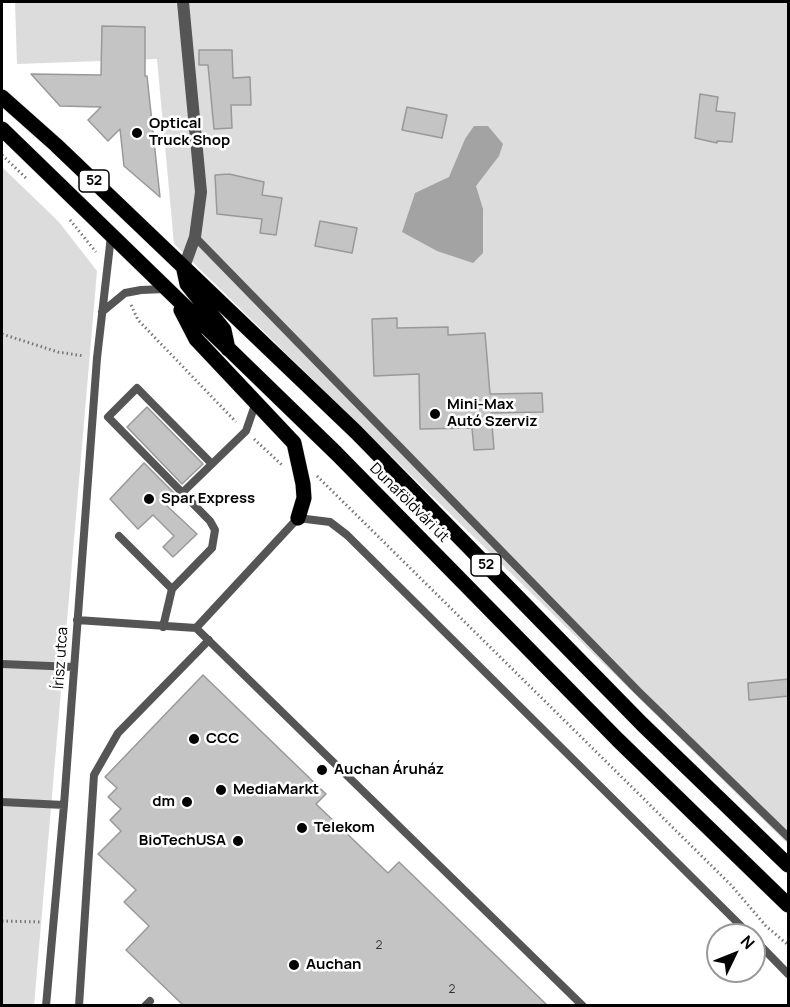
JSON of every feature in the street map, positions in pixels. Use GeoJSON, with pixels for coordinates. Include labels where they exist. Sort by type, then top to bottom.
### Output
{"type":"FeatureCollection","features":[{"type":"Feature","properties":{"kind":"main road","name":"Dunaföldvári út"},"geometry":{"type":"LineString","coordinates":[[2,97],[56,145],[356,432],[642,724],[789,865]]}},
{"type":"Feature","properties":{"kind":"main road","name":"Dunaföldvári út"},"geometry":{"type":"LineString","coordinates":[[2,129],[336,453],[618,740],[789,905]]}},
{"type":"Feature","properties":{"kind":"main road"},"geometry":{"type":"LineString","coordinates":[[184,267],[187,284],[224,330],[228,349]]}},
{"type":"Feature","properties":{"kind":"main road"},"geometry":{"type":"LineString","coordinates":[[171,294],[196,339],[290,437],[302,473],[304,498],[298,518]]}},
{"type":"Feature","properties":{"kind":"street"},"geometry":{"type":"LineString","coordinates":[[183,2],[201,192],[195,237],[184,267]]}},
{"type":"Feature","properties":{"kind":"lane","name":"Írisz utca"},"geometry":{"type":"LineString","coordinates":[[46,1005],[64,805],[97,358],[111,236]]}},
{"type":"Feature","properties":{"kind":"lane"},"geometry":{"type":"LineString","coordinates":[[195,237],[638,691],[789,837]]}},
{"type":"Feature","properties":{"kind":"lane"},"geometry":{"type":"LineString","coordinates":[[102,312],[125,293],[141,290],[171,294]]}},
{"type":"Feature","properties":{"kind":"lane"},"geometry":{"type":"LineString","coordinates":[[163,627],[172,589],[212,548],[215,530],[210,521],[108,417],[138,388],[212,464]]}},
{"type":"Feature","properties":{"kind":"lane"},"geometry":{"type":"LineString","coordinates":[[182,493],[246,431],[256,401]]}},
{"type":"Feature","properties":{"kind":"lane"},"geometry":{"type":"LineString","coordinates":[[196,628],[298,518],[330,522],[347,535],[738,923]]}},
{"type":"Feature","properties":{"kind":"lane"},"geometry":{"type":"LineString","coordinates":[[119,536],[172,589]]}},
{"type":"Feature","properties":{"kind":"lane"},"geometry":{"type":"LineString","coordinates":[[77,620],[196,628],[583,1005]]}},
{"type":"Feature","properties":{"kind":"lane"},"geometry":{"type":"LineString","coordinates":[[79,1005],[92,783],[101,759],[118,733],[208,640]]}},
{"type":"Feature","properties":{"kind":"lane"},"geometry":{"type":"LineString","coordinates":[[2,664],[74,667]]}},
{"type":"Feature","properties":{"kind":"lane"},"geometry":{"type":"LineString","coordinates":[[2,802],[64,805]]}},
{"type":"Feature","properties":{"kind":"lane"},"geometry":{"type":"LineString","coordinates":[[766,951],[789,974]]}},
{"type":"Feature","properties":{"kind":"path"},"geometry":{"type":"LineString","coordinates":[[2,155],[28,180]]}},
{"type":"Feature","properties":{"kind":"path"},"geometry":{"type":"LineString","coordinates":[[68,218],[106,264]]}},
{"type":"Feature","properties":{"kind":"path"},"geometry":{"type":"LineString","coordinates":[[125,293],[138,320],[202,390],[281,465],[320,477],[610,768],[731,885],[766,926],[789,945]]}},
{"type":"Feature","properties":{"kind":"path"},"geometry":{"type":"LineString","coordinates":[[2,334],[58,352],[97,358]]}},
{"type":"Feature","properties":{"kind":"path"},"geometry":{"type":"LineString","coordinates":[[2,921],[54,922]]}},
{"type":"Feature","properties":{"kind":"shaded area"},"geometry":{"type":"Polygon","coordinates":[[[15,2],[788,2],[788,844],[174,244],[157,59],[17,64],[15,2]]]}},
{"type":"Feature","properties":{"kind":"shaded area"},"geometry":{"type":"Polygon","coordinates":[[[474,126],[488,126],[503,144],[499,156],[476,186],[483,209],[483,253],[473,263],[437,251],[402,232],[415,193],[449,177],[465,139],[474,126]]]}},
{"type":"Feature","properties":{"kind":"shaded area"},"geometry":{"type":"Polygon","coordinates":[[[2,167],[59,222],[97,271],[34,1006],[2,1005],[2,167]]]}},
{"type":"Feature","properties":{"kind":"building","name":"Optical Truck Shop"},"geometry":{"type":"Polygon","coordinates":[[[102,26],[145,27],[145,76],[147,76],[160,197],[124,166],[120,129],[108,141],[88,120],[101,107],[60,106],[31,74],[101,75],[102,26]]]}},
{"type":"Feature","properties":{"kind":"building"},"geometry":{"type":"Polygon","coordinates":[[[199,50],[232,50],[233,78],[250,77],[251,105],[231,105],[232,128],[214,129],[208,65],[199,65],[199,50]]]}},
{"type":"Feature","properties":{"kind":"building"},"geometry":{"type":"Polygon","coordinates":[[[700,94],[718,97],[716,111],[735,113],[732,142],[717,141],[717,143],[695,138],[700,94]]]}},
{"type":"Feature","properties":{"kind":"building"},"geometry":{"type":"Polygon","coordinates":[[[407,107],[447,115],[442,138],[402,130],[407,107]]]}},
{"type":"Feature","properties":{"kind":"building"},"geometry":{"type":"Polygon","coordinates":[[[229,174],[264,182],[262,195],[282,198],[276,235],[260,233],[262,219],[217,214],[215,175],[229,174]]]}},
{"type":"Feature","properties":{"kind":"building"},"geometry":{"type":"Polygon","coordinates":[[[320,221],[357,228],[352,253],[315,246],[320,221]]]}},
{"type":"Feature","properties":{"kind":"building"},"geometry":{"type":"Polygon","coordinates":[[[397,318],[397,328],[448,327],[448,335],[485,333],[490,394],[542,393],[543,412],[491,413],[494,449],[474,450],[472,428],[420,429],[419,374],[374,376],[372,319],[397,318]]]}},
{"type":"Feature","properties":{"kind":"building"},"geometry":{"type":"Polygon","coordinates":[[[147,407],[203,464],[182,484],[127,427],[147,407]]]}},
{"type":"Feature","properties":{"kind":"building"},"geometry":{"type":"Polygon","coordinates":[[[144,463],[175,494],[165,504],[197,534],[173,557],[163,547],[174,536],[153,515],[138,529],[110,499],[144,463]]]}},
{"type":"Feature","properties":{"kind":"building"},"geometry":{"type":"Polygon","coordinates":[[[203,675],[326,794],[316,804],[388,873],[399,862],[547,1005],[183,1005],[126,950],[149,926],[124,902],[136,890],[98,854],[121,831],[110,820],[121,809],[108,797],[117,788],[105,777],[203,675]]]}},
{"type":"Feature","properties":{"kind":"building"},"geometry":{"type":"Polygon","coordinates":[[[789,679],[789,696],[749,700],[748,683],[789,679]]]}},
{"type":"Feature","properties":{"kind":"place","name":"Optical Truck Shop"},"geometry":{"type":"Point","coordinates":[137,133]}},
{"type":"Feature","properties":{"kind":"place","name":"Mini-Max Autó Szerviz"},"geometry":{"type":"Point","coordinates":[435,414]}},
{"type":"Feature","properties":{"kind":"place","name":"Spar Express"},"geometry":{"type":"Point","coordinates":[149,499]}},
{"type":"Feature","properties":{"kind":"place","name":"CCC"},"geometry":{"type":"Point","coordinates":[194,739]}},
{"type":"Feature","properties":{"kind":"place","name":"Auchan Áruház"},"geometry":{"type":"Point","coordinates":[322,770]}},
{"type":"Feature","properties":{"kind":"place","name":"MediaMarkt"},"geometry":{"type":"Point","coordinates":[221,790]}},
{"type":"Feature","properties":{"kind":"place","name":"dm"},"geometry":{"type":"Point","coordinates":[187,802]}},
{"type":"Feature","properties":{"kind":"place","name":"Telekom"},"geometry":{"type":"Point","coordinates":[302,828]}},
{"type":"Feature","properties":{"kind":"place","name":"BioTechUSA"},"geometry":{"type":"Point","coordinates":[238,841]}},
{"type":"Feature","properties":{"kind":"place","name":"Auchan"},"geometry":{"type":"Point","coordinates":[294,965]}}]}
